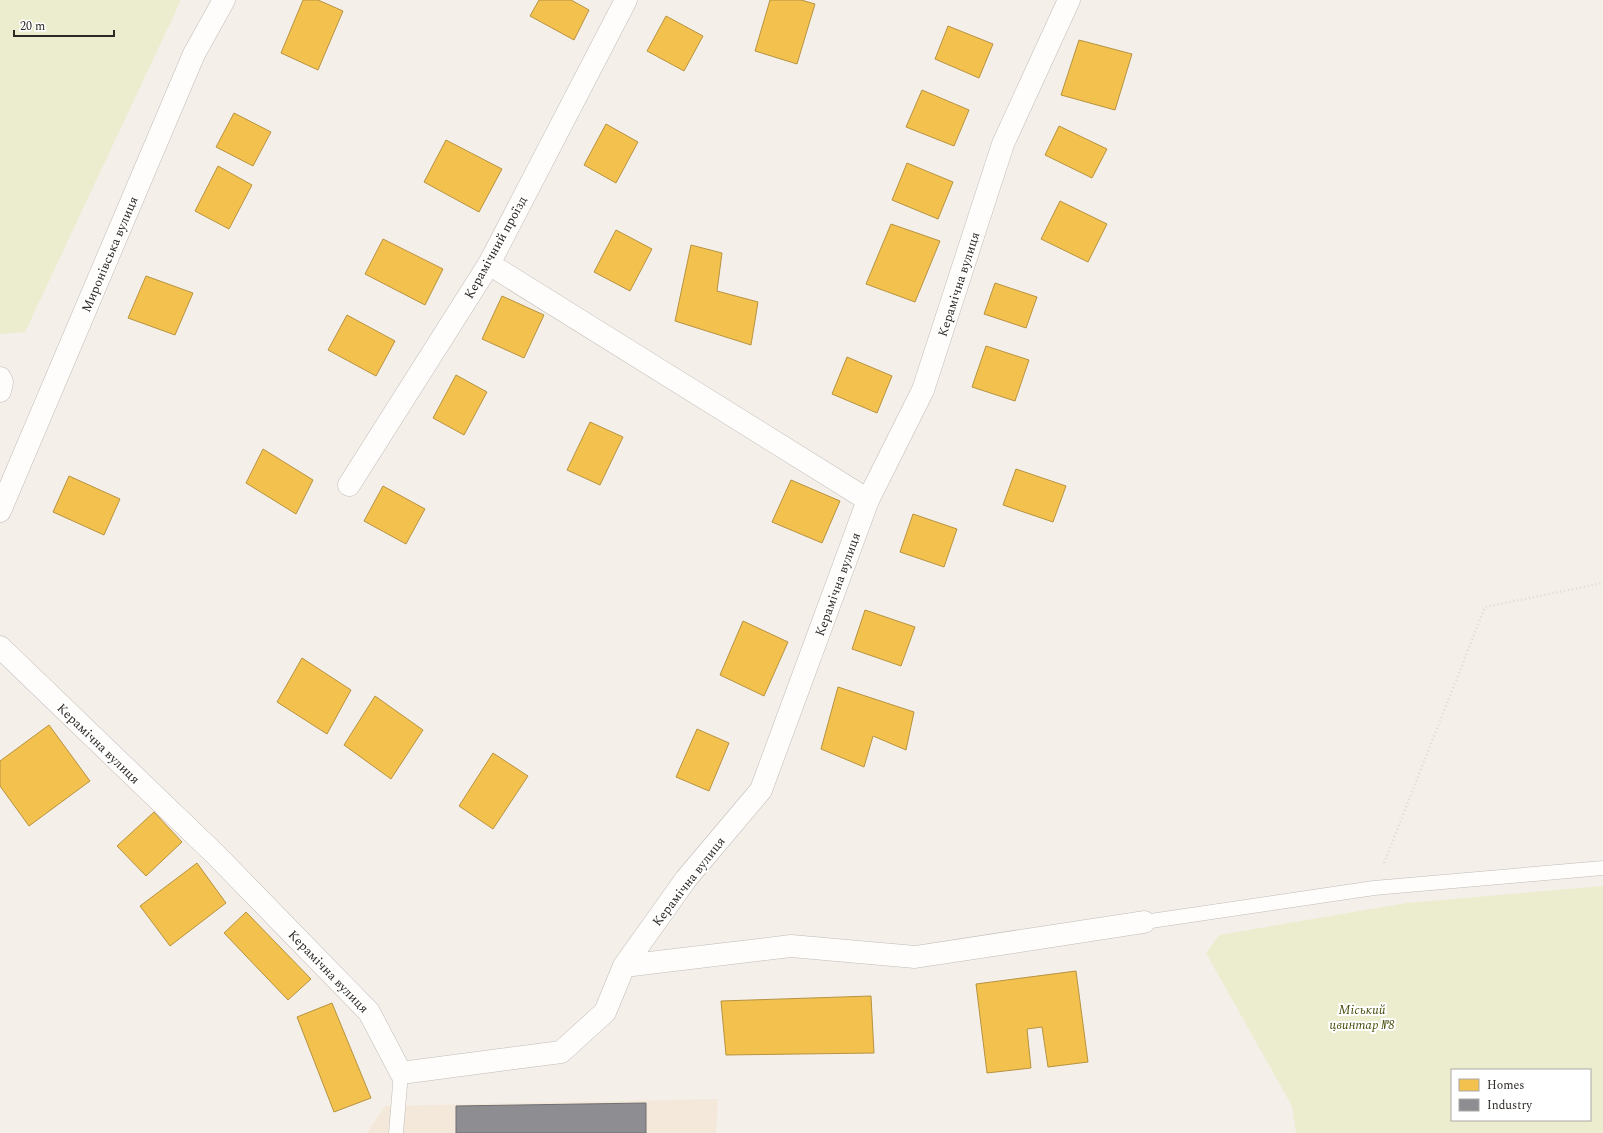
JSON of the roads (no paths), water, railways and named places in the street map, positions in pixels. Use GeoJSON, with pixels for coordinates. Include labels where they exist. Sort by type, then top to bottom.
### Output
{"type":"FeatureCollection","features":[{"type":"Feature","properties":{"kind":"street","name":"Миронівська вулиця"},"geometry":{"type":"LineString","coordinates":[[0,511],[194,54],[224,0]]}},
{"type":"Feature","properties":{"kind":"street","name":"Керамічний проїзд"},"geometry":{"type":"LineString","coordinates":[[349,485],[489,264],[626,0]]}},
{"type":"Feature","properties":{"kind":"street","name":"Керамічна вулиця"},"geometry":{"type":"LineString","coordinates":[[0,647],[216,855],[369,1012],[401,1073],[561,1052],[605,1012],[624,966],[686,879],[761,790],[868,500],[923,390],[1003,144],[1069,0]]}},
{"type":"Feature","properties":{"kind":"street"},"geometry":{"type":"LineString","coordinates":[[489,264],[868,500]]}},
{"type":"Feature","properties":{"kind":"street"},"geometry":{"type":"LineString","coordinates":[[0,378],[2,382],[0,391]]}},
{"type":"Feature","properties":{"kind":"street"},"geometry":{"type":"LineString","coordinates":[[624,966],[791,946],[915,957],[1144,922]]}},
{"type":"Feature","properties":{"kind":"lane"},"geometry":{"type":"LineString","coordinates":[[1144,922],[1374,888],[1603,868]]}},
{"type":"Feature","properties":{"kind":"lane"},"geometry":{"type":"LineString","coordinates":[[396,1133],[401,1073]]}},
{"type":"Feature","properties":{"kind":"park label","name":"Міський цвинтар №8"},"geometry":{"type":"Point","coordinates":[1362,1016]}}]}
